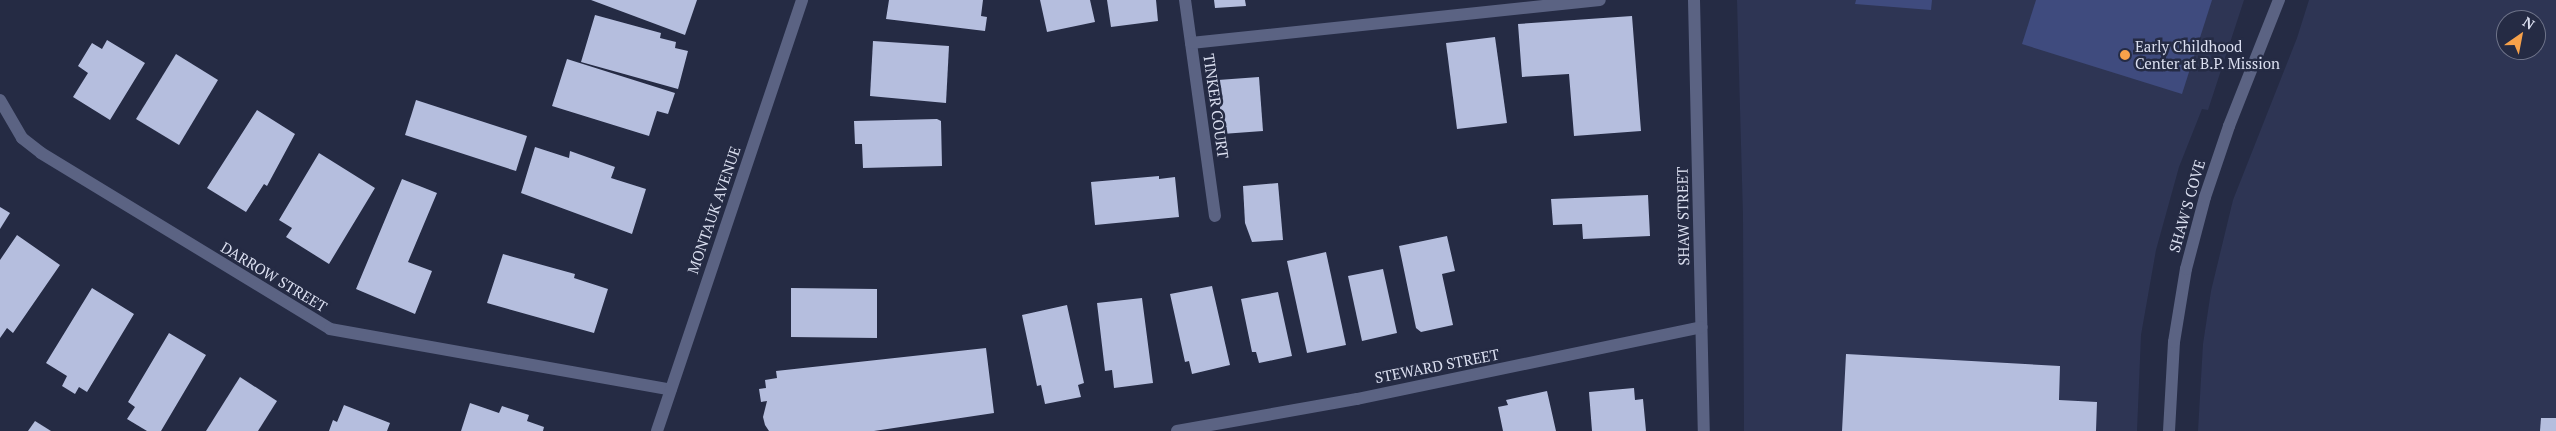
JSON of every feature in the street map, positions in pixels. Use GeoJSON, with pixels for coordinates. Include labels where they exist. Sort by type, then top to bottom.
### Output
{"type":"FeatureCollection","features":[{"type":"Feature","properties":{"kind":"street","name":"MONTAUK AVENUE"},"geometry":{"type":"LineString","coordinates":[[657,431],[802,0]]}},
{"type":"Feature","properties":{"kind":"street","name":"TINKER COURT"},"geometry":{"type":"LineString","coordinates":[[1185,0],[1215,216]]}},
{"type":"Feature","properties":{"kind":"street"},"geometry":{"type":"LineString","coordinates":[[1191,43],[1600,0]]}},
{"type":"Feature","properties":{"kind":"street","name":"SHAW STREET"},"geometry":{"type":"LineString","coordinates":[[1694,0],[1704,431]]}},
{"type":"Feature","properties":{"kind":"street","name":"SHAW'S COVE"},"geometry":{"type":"LineString","coordinates":[[2169,431],[2174,342],[2186,269],[2205,197],[2226,135],[2279,0]]}},
{"type":"Feature","properties":{"kind":"street","name":"DARROW STREET"},"geometry":{"type":"LineString","coordinates":[[0,100],[22,138],[41,153],[330,329],[671,390]]}},
{"type":"Feature","properties":{"kind":"street","name":"STEWARD STREET"},"geometry":{"type":"LineString","coordinates":[[1177,431],[1357,399],[1702,327]]}},
{"type":"Feature","properties":{"kind":"shaded area"},"geometry":{"type":"Polygon","coordinates":[[[1737,0],[2244,0],[2208,110],[2202,109],[2179,167],[2156,250],[2141,335],[2137,431],[1744,431],[1743,216],[1737,0]]]}},
{"type":"Feature","properties":{"kind":"shaded area"},"geometry":{"type":"Polygon","coordinates":[[[1856,0],[1932,0],[1931,10],[1855,4],[1856,0]]]}},
{"type":"Feature","properties":{"kind":"shaded area"},"geometry":{"type":"Polygon","coordinates":[[[2036,0],[2212,0],[2182,94],[2022,44],[2036,0]]]}},
{"type":"Feature","properties":{"kind":"shaded area"},"geometry":{"type":"Polygon","coordinates":[[[2309,0],[2556,0],[2556,431],[2198,431],[2203,344],[2211,291],[2233,200],[2297,38],[2309,0]]]}},
{"type":"Feature","properties":{"kind":"building"},"geometry":{"type":"Polygon","coordinates":[[[591,0],[697,0],[685,35],[591,0]]]}},
{"type":"Feature","properties":{"kind":"building"},"geometry":{"type":"Polygon","coordinates":[[[889,0],[983,0],[981,16],[987,17],[985,31],[886,19],[889,0]]]}},
{"type":"Feature","properties":{"kind":"building"},"geometry":{"type":"Polygon","coordinates":[[[1040,0],[1090,0],[1095,22],[1047,32],[1040,0]]]}},
{"type":"Feature","properties":{"kind":"building"},"geometry":{"type":"Polygon","coordinates":[[[1107,0],[1156,0],[1158,21],[1111,27],[1107,0]]]}},
{"type":"Feature","properties":{"kind":"building"},"geometry":{"type":"Polygon","coordinates":[[[1214,0],[1245,0],[1246,6],[1215,8],[1214,0]]]}},
{"type":"Feature","properties":{"kind":"building"},"geometry":{"type":"Polygon","coordinates":[[[595,15],[661,33],[660,38],[676,42],[675,48],[688,51],[678,89],[581,62],[595,15]]]}},
{"type":"Feature","properties":{"kind":"building"},"geometry":{"type":"Polygon","coordinates":[[[1632,16],[1641,131],[1574,136],[1569,74],[1522,77],[1518,24],[1632,16]]]}},
{"type":"Feature","properties":{"kind":"building"},"geometry":{"type":"Polygon","coordinates":[[[1495,37],[1507,123],[1457,129],[1446,43],[1495,37]]]}},
{"type":"Feature","properties":{"kind":"building"},"geometry":{"type":"Polygon","coordinates":[[[107,40],[145,63],[110,120],[73,97],[88,73],[78,66],[92,43],[102,49],[107,40]]]}},
{"type":"Feature","properties":{"kind":"building"},"geometry":{"type":"Polygon","coordinates":[[[873,41],[949,46],[946,103],[870,96],[873,41]]]}},
{"type":"Feature","properties":{"kind":"building"},"geometry":{"type":"Polygon","coordinates":[[[176,54],[218,80],[179,145],[136,119],[176,54]]]}},
{"type":"Feature","properties":{"kind":"building"},"geometry":{"type":"Polygon","coordinates":[[[567,59],[675,93],[668,114],[657,111],[649,136],[552,106],[567,59]]]}},
{"type":"Feature","properties":{"kind":"building"},"geometry":{"type":"Polygon","coordinates":[[[1259,77],[1263,131],[1222,134],[1218,80],[1259,77]]]}},
{"type":"Feature","properties":{"kind":"building"},"geometry":{"type":"Polygon","coordinates":[[[416,100],[527,136],[516,171],[405,135],[416,100]]]}},
{"type":"Feature","properties":{"kind":"building"},"geometry":{"type":"Polygon","coordinates":[[[257,110],[295,134],[267,186],[264,184],[246,212],[207,188],[257,110]]]}},
{"type":"Feature","properties":{"kind":"building"},"geometry":{"type":"Polygon","coordinates":[[[937,119],[941,121],[942,166],[863,168],[862,144],[855,144],[854,121],[937,119]]]}},
{"type":"Feature","properties":{"kind":"building"},"geometry":{"type":"Polygon","coordinates":[[[535,147],[569,158],[570,151],[615,167],[611,178],[646,189],[632,234],[521,193],[535,147]]]}},
{"type":"Feature","properties":{"kind":"building"},"geometry":{"type":"Polygon","coordinates":[[[319,153],[375,188],[329,264],[286,237],[292,228],[279,220],[319,153]]]}},
{"type":"Feature","properties":{"kind":"building"},"geometry":{"type":"Polygon","coordinates":[[[1159,176],[1159,179],[1175,177],[1179,217],[1095,225],[1091,182],[1159,176]]]}},
{"type":"Feature","properties":{"kind":"building"},"geometry":{"type":"Polygon","coordinates":[[[402,179],[437,193],[408,262],[432,271],[415,314],[356,289],[402,179]]]}},
{"type":"Feature","properties":{"kind":"building"},"geometry":{"type":"Polygon","coordinates":[[[1278,183],[1283,240],[1252,242],[1245,223],[1243,186],[1278,183]]]}},
{"type":"Feature","properties":{"kind":"building"},"geometry":{"type":"Polygon","coordinates":[[[1648,195],[1650,236],[1583,239],[1582,224],[1553,225],[1551,199],[1648,195]]]}},
{"type":"Feature","properties":{"kind":"building"},"geometry":{"type":"Polygon","coordinates":[[[0,207],[10,213],[0,229],[0,207]]]}},
{"type":"Feature","properties":{"kind":"building"},"geometry":{"type":"Polygon","coordinates":[[[17,235],[60,265],[13,333],[7,328],[0,338],[0,260],[17,235]]]}},
{"type":"Feature","properties":{"kind":"building"},"geometry":{"type":"Polygon","coordinates":[[[1447,236],[1455,271],[1442,274],[1453,325],[1421,332],[1416,328],[1399,246],[1447,236]]]}},
{"type":"Feature","properties":{"kind":"building"},"geometry":{"type":"Polygon","coordinates":[[[1326,252],[1346,345],[1307,353],[1287,261],[1326,252]]]}},
{"type":"Feature","properties":{"kind":"building"},"geometry":{"type":"Polygon","coordinates":[[[503,254],[575,274],[574,278],[608,289],[594,333],[487,303],[503,254]]]}},
{"type":"Feature","properties":{"kind":"building"},"geometry":{"type":"Polygon","coordinates":[[[1383,269],[1397,333],[1362,341],[1348,276],[1383,269]]]}},
{"type":"Feature","properties":{"kind":"building"},"geometry":{"type":"Polygon","coordinates":[[[1212,286],[1230,365],[1192,374],[1189,361],[1185,362],[1170,294],[1212,286]]]}},
{"type":"Feature","properties":{"kind":"building"},"geometry":{"type":"Polygon","coordinates":[[[92,288],[134,314],[87,392],[79,387],[75,394],[62,386],[67,376],[46,363],[92,288]]]}},
{"type":"Feature","properties":{"kind":"building"},"geometry":{"type":"Polygon","coordinates":[[[791,288],[877,289],[877,338],[791,337],[791,288]]]}},
{"type":"Feature","properties":{"kind":"building"},"geometry":{"type":"Polygon","coordinates":[[[1278,292],[1292,356],[1259,363],[1256,352],[1252,352],[1241,299],[1278,292]]]}},
{"type":"Feature","properties":{"kind":"building"},"geometry":{"type":"Polygon","coordinates":[[[1142,298],[1153,383],[1114,388],[1112,370],[1105,371],[1097,303],[1142,298]]]}},
{"type":"Feature","properties":{"kind":"building"},"geometry":{"type":"Polygon","coordinates":[[[1067,305],[1084,383],[1078,385],[1081,397],[1045,404],[1041,385],[1037,386],[1022,315],[1067,305]]]}},
{"type":"Feature","properties":{"kind":"building"},"geometry":{"type":"Polygon","coordinates":[[[169,333],[206,355],[161,431],[147,431],[127,419],[135,407],[128,402],[169,333]]]}},
{"type":"Feature","properties":{"kind":"building"},"geometry":{"type":"Polygon","coordinates":[[[986,348],[994,413],[874,431],[769,431],[765,425],[763,417],[767,401],[761,402],[759,389],[766,388],[765,380],[777,378],[776,371],[986,348]]]}},
{"type":"Feature","properties":{"kind":"building"},"geometry":{"type":"Polygon","coordinates":[[[1846,354],[2060,366],[2059,400],[2097,402],[2096,431],[1842,431],[1846,354]]]}},
{"type":"Feature","properties":{"kind":"building"},"geometry":{"type":"Polygon","coordinates":[[[240,377],[277,401],[258,431],[206,431],[240,377]]]}},
{"type":"Feature","properties":{"kind":"building"},"geometry":{"type":"Polygon","coordinates":[[[1634,388],[1635,400],[1643,399],[1646,431],[1592,431],[1589,392],[1634,388]]]}},
{"type":"Feature","properties":{"kind":"building"},"geometry":{"type":"Polygon","coordinates":[[[1547,391],[1556,431],[1503,431],[1498,407],[1508,405],[1506,400],[1547,391]]]}},
{"type":"Feature","properties":{"kind":"building"},"geometry":{"type":"Polygon","coordinates":[[[470,403],[499,413],[502,406],[529,415],[527,421],[544,427],[543,431],[461,431],[470,403]]]}},
{"type":"Feature","properties":{"kind":"building"},"geometry":{"type":"Polygon","coordinates":[[[344,405],[390,423],[387,431],[329,431],[333,420],[337,422],[344,405]]]}},
{"type":"Feature","properties":{"kind":"building"},"geometry":{"type":"Polygon","coordinates":[[[2541,418],[2556,418],[2556,431],[2540,431],[2541,418]]]}},
{"type":"Feature","properties":{"kind":"building"},"geometry":{"type":"Polygon","coordinates":[[[35,421],[51,431],[28,431],[35,421]]]}},
{"type":"Feature","properties":{"kind":"place","name":"Early Childhood Center at B.P. Mission"},"geometry":{"type":"Point","coordinates":[2125,55]}}]}
